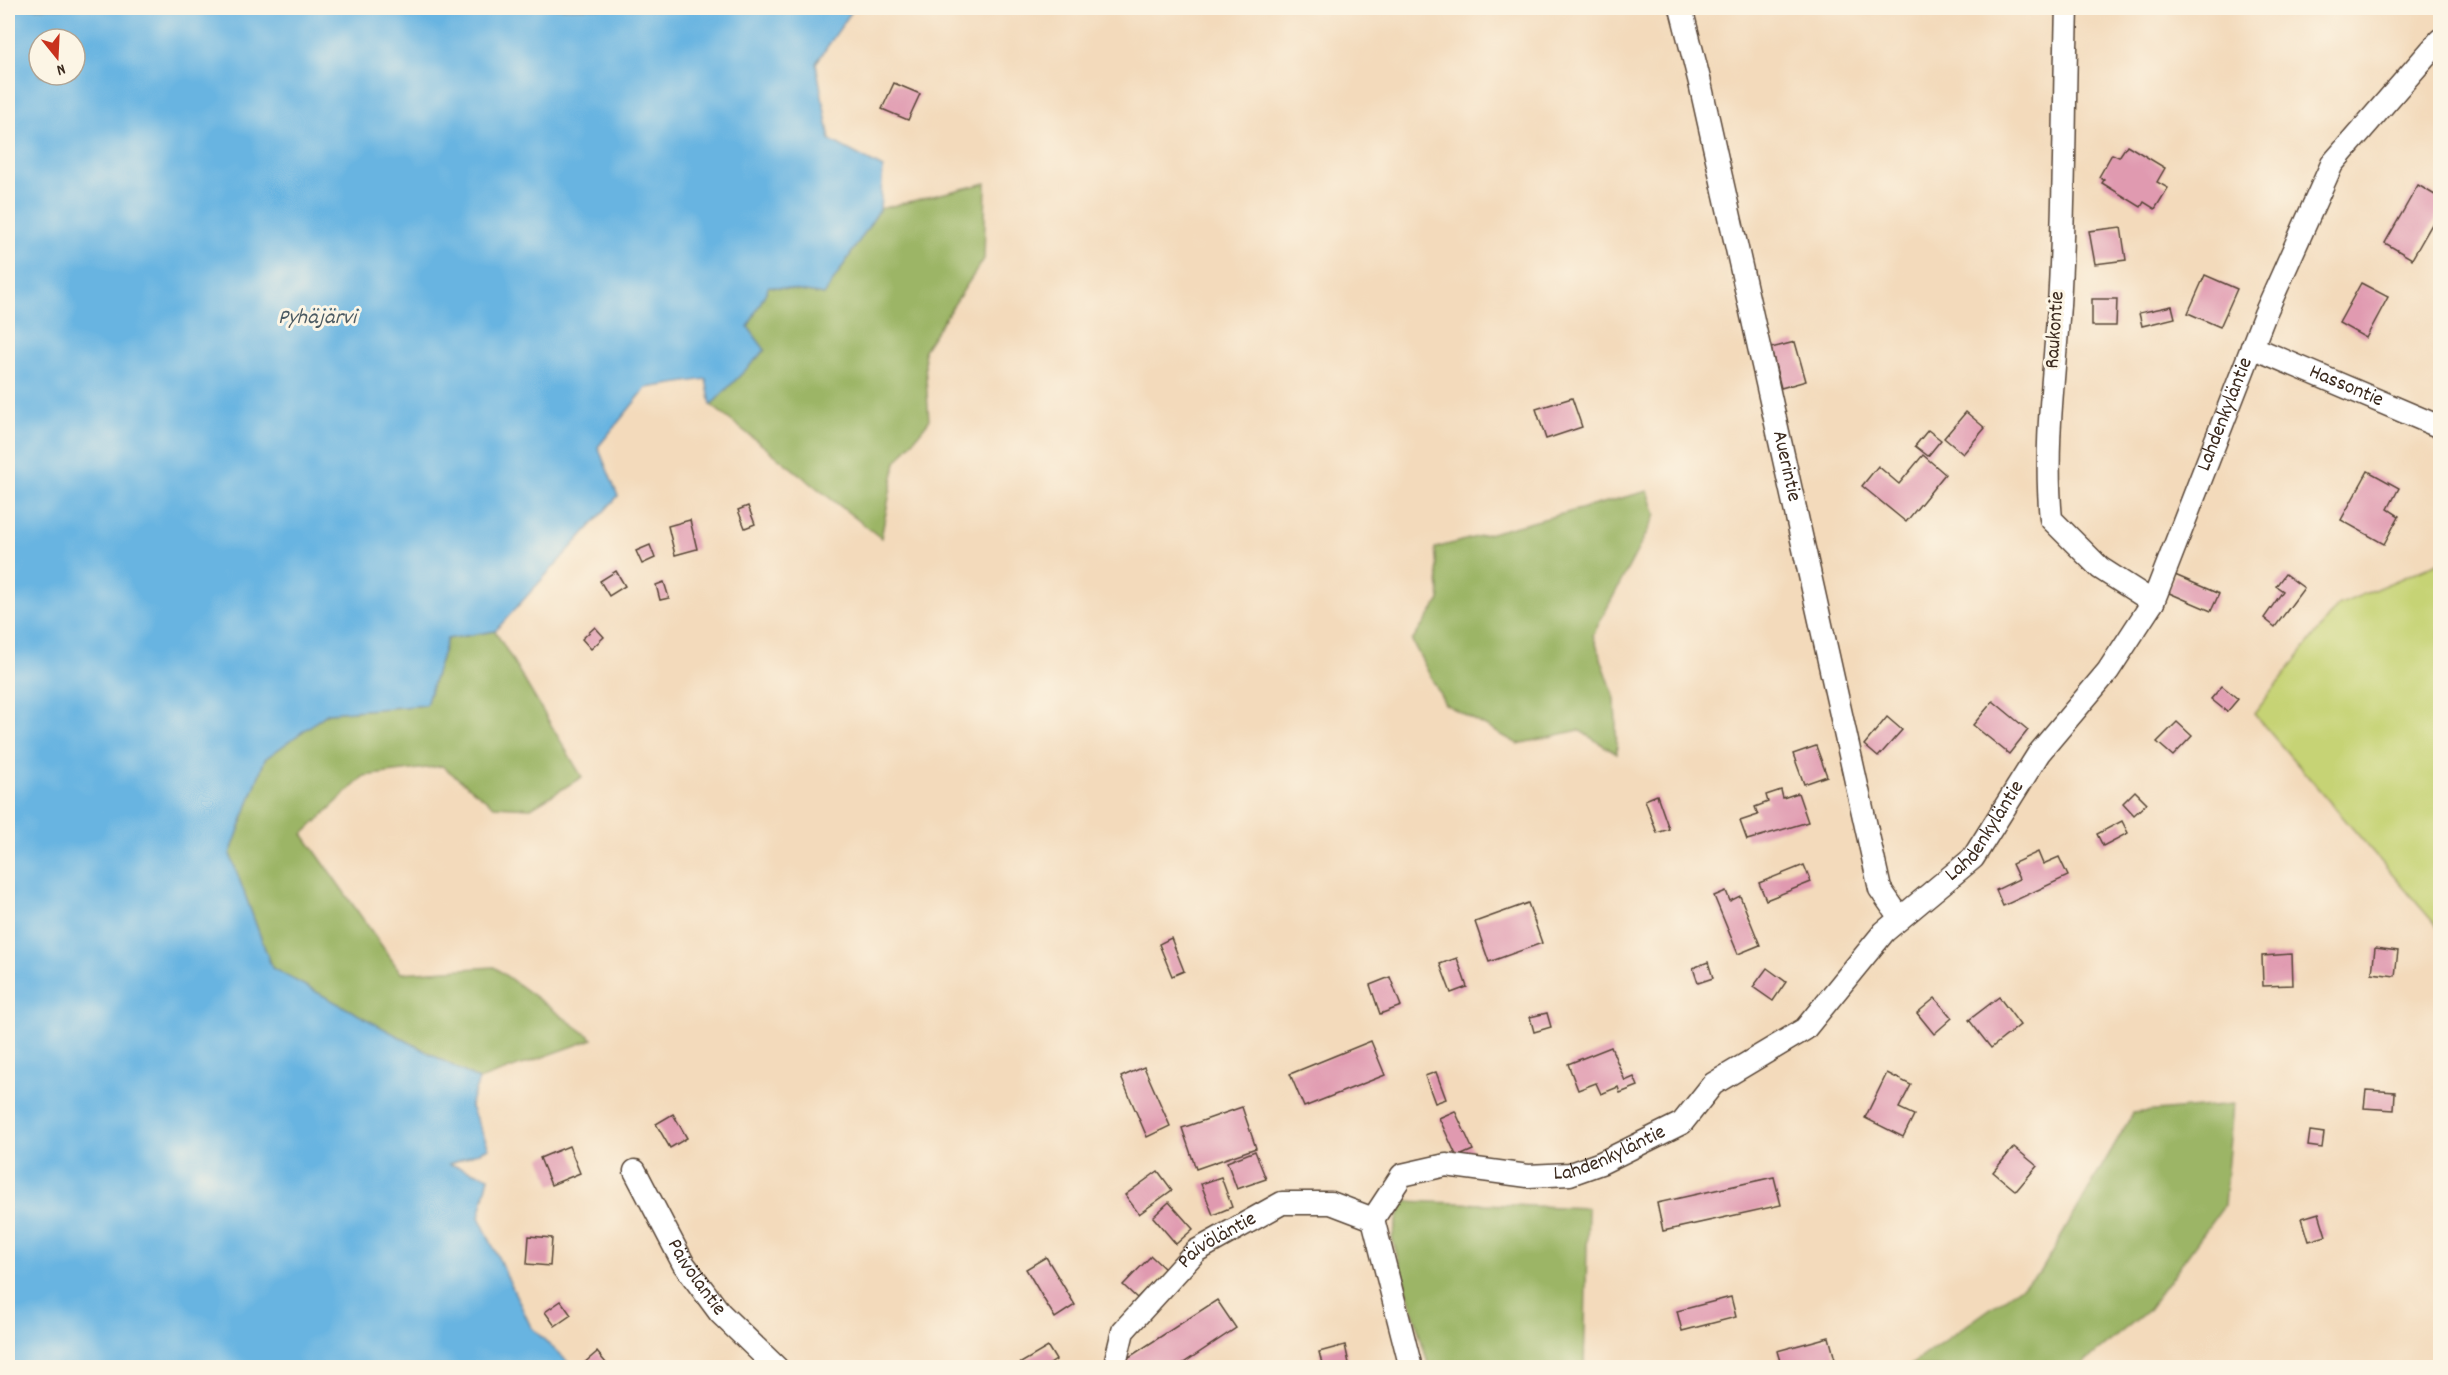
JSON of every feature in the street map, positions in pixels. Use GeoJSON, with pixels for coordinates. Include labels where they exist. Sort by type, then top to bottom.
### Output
{"type":"FeatureCollection","features":[{"type":"Feature","properties":{"kind":"street","name":"Auerintie"},"geometry":{"type":"LineString","coordinates":[[1681,8],[1787,468],[1880,889],[1900,918]]}},
{"type":"Feature","properties":{"kind":"street","name":"Raukontie"},"geometry":{"type":"LineString","coordinates":[[2067,8],[2065,163],[2047,482],[2051,519],[2100,568],[2153,602]]}},
{"type":"Feature","properties":{"kind":"street","name":"Lahdenkyläntie"},"geometry":{"type":"LineString","coordinates":[[1373,1219],[1402,1175],[1446,1165],[1528,1176],[1570,1174],[1601,1163],[1682,1123],[1713,1084],[1804,1029],[1884,932],[1973,858],[2039,753],[2108,671],[2153,602],[2252,347],[2332,164],[2440,40]]}},
{"type":"Feature","properties":{"kind":"street","name":"Hassontie"},"geometry":{"type":"LineString","coordinates":[[2252,347],[2440,427]]}},
{"type":"Feature","properties":{"kind":"street","name":"Päivöläntie"},"geometry":{"type":"LineString","coordinates":[[635,1171],[683,1263],[720,1313],[777,1368]]}},
{"type":"Feature","properties":{"kind":"street","name":"Päivöläntie"},"geometry":{"type":"LineString","coordinates":[[1114,1368],[1123,1331],[1196,1251],[1282,1203],[1331,1203],[1373,1219]]}},
{"type":"Feature","properties":{"kind":"street"},"geometry":{"type":"LineString","coordinates":[[1373,1219],[1411,1368]]}},
{"type":"Feature","properties":{"kind":"green space"},"geometry":{"type":"Polygon","coordinates":[[[986,183],[984,259],[924,350],[929,421],[896,462],[881,538],[711,405],[764,351],[748,327],[769,286],[824,295],[880,209],[986,183]]]}},
{"type":"Feature","properties":{"kind":"green space"},"geometry":{"type":"Polygon","coordinates":[[[1648,491],[1656,515],[1593,635],[1615,699],[1617,754],[1579,730],[1518,744],[1445,704],[1412,641],[1440,600],[1435,548],[1648,491]]]}},
{"type":"Feature","properties":{"kind":"green space"},"geometry":{"type":"Polygon","coordinates":[[[2440,562],[2440,930],[2254,714],[2338,605],[2440,562]]]}},
{"type":"Feature","properties":{"kind":"green space"},"geometry":{"type":"Polygon","coordinates":[[[495,631],[582,777],[531,808],[494,806],[442,766],[364,776],[303,834],[401,973],[494,967],[593,1039],[479,1080],[272,968],[230,854],[265,759],[328,713],[426,705],[447,639],[495,631]]]}},
{"type":"Feature","properties":{"kind":"green space"},"geometry":{"type":"Polygon","coordinates":[[[2233,1104],[2224,1205],[2147,1311],[2078,1367],[1908,1367],[2040,1273],[2133,1113],[2233,1104]]]}},
{"type":"Feature","properties":{"kind":"green space"},"geometry":{"type":"Polygon","coordinates":[[[1403,1201],[1588,1208],[1584,1367],[1429,1367],[1392,1238],[1403,1201]]]}},
{"type":"Feature","properties":{"kind":"water","name":"Pyhäjärvi"},"geometry":{"type":"Polygon","coordinates":[[[8,8],[854,8],[816,63],[830,140],[883,168],[880,209],[824,295],[769,286],[748,327],[765,350],[711,405],[706,379],[646,388],[598,447],[618,496],[495,631],[447,639],[426,705],[328,713],[265,759],[230,854],[272,968],[479,1080],[470,1105],[489,1148],[449,1164],[489,1177],[479,1217],[531,1327],[573,1367],[8,1367],[8,8]]]}},
{"type":"Feature","properties":{"kind":"building"},"geometry":{"type":"Polygon","coordinates":[[[894,83],[920,94],[908,120],[882,109],[894,83]]]}},
{"type":"Feature","properties":{"kind":"building"},"geometry":{"type":"Polygon","coordinates":[[[2127,145],[2165,168],[2157,182],[2168,188],[2155,209],[2144,202],[2141,207],[2102,183],[2104,180],[2099,177],[2112,154],[2119,157],[2127,145]]]}},
{"type":"Feature","properties":{"kind":"building"},"geometry":{"type":"Polygon","coordinates":[[[2418,185],[2440,198],[2440,210],[2412,259],[2385,243],[2418,185]]]}},
{"type":"Feature","properties":{"kind":"building"},"geometry":{"type":"Polygon","coordinates":[[[2121,227],[2126,260],[2095,264],[2089,231],[2121,227]]]}},
{"type":"Feature","properties":{"kind":"building"},"geometry":{"type":"Polygon","coordinates":[[[2205,275],[2237,289],[2220,327],[2188,313],[2205,275]]]}},
{"type":"Feature","properties":{"kind":"building"},"geometry":{"type":"Polygon","coordinates":[[[2361,283],[2388,297],[2366,338],[2339,323],[2361,283]]]}},
{"type":"Feature","properties":{"kind":"building"},"geometry":{"type":"Polygon","coordinates":[[[2092,299],[2117,299],[2116,326],[2092,326],[2092,299]]]}},
{"type":"Feature","properties":{"kind":"building"},"geometry":{"type":"Polygon","coordinates":[[[2172,306],[2175,318],[2142,326],[2139,313],[2172,306]]]}},
{"type":"Feature","properties":{"kind":"building"},"geometry":{"type":"Polygon","coordinates":[[[1795,342],[1806,381],[1781,388],[1771,348],[1795,342]]]}},
{"type":"Feature","properties":{"kind":"building"},"geometry":{"type":"Polygon","coordinates":[[[1572,398],[1582,427],[1546,439],[1536,409],[1572,398]]]}},
{"type":"Feature","properties":{"kind":"building"},"geometry":{"type":"Polygon","coordinates":[[[1966,412],[1985,428],[1963,454],[1944,438],[1966,412]]]}},
{"type":"Feature","properties":{"kind":"building"},"geometry":{"type":"Polygon","coordinates":[[[1928,430],[1941,440],[1928,456],[1915,446],[1928,430]]]}},
{"type":"Feature","properties":{"kind":"building"},"geometry":{"type":"Polygon","coordinates":[[[1923,455],[1945,474],[1906,522],[1862,486],[1878,466],[1899,484],[1923,455]]]}},
{"type":"Feature","properties":{"kind":"building"},"geometry":{"type":"Polygon","coordinates":[[[2368,471],[2399,488],[2388,509],[2399,516],[2384,544],[2341,520],[2368,471]]]}},
{"type":"Feature","properties":{"kind":"building"},"geometry":{"type":"Polygon","coordinates":[[[748,506],[755,524],[745,528],[738,510],[748,506]]]}},
{"type":"Feature","properties":{"kind":"building"},"geometry":{"type":"Polygon","coordinates":[[[690,520],[697,549],[675,555],[668,526],[690,520]]]}},
{"type":"Feature","properties":{"kind":"building"},"geometry":{"type":"Polygon","coordinates":[[[650,545],[655,558],[642,564],[636,551],[650,545]]]}},
{"type":"Feature","properties":{"kind":"building"},"geometry":{"type":"Polygon","coordinates":[[[616,571],[625,586],[609,596],[600,581],[616,571]]]}},
{"type":"Feature","properties":{"kind":"building"},"geometry":{"type":"Polygon","coordinates":[[[2285,574],[2304,588],[2275,627],[2264,618],[2283,591],[2276,586],[2285,574]]]}},
{"type":"Feature","properties":{"kind":"building"},"geometry":{"type":"Polygon","coordinates":[[[2175,575],[2219,594],[2211,611],[2167,592],[2175,575]]]}},
{"type":"Feature","properties":{"kind":"building"},"geometry":{"type":"Polygon","coordinates":[[[664,582],[669,598],[660,600],[656,585],[664,582]]]}},
{"type":"Feature","properties":{"kind":"building"},"geometry":{"type":"Polygon","coordinates":[[[595,627],[604,637],[591,649],[582,639],[595,627]]]}},
{"type":"Feature","properties":{"kind":"building"},"geometry":{"type":"Polygon","coordinates":[[[2222,686],[2238,699],[2227,712],[2211,699],[2222,686]]]}},
{"type":"Feature","properties":{"kind":"building"},"geometry":{"type":"Polygon","coordinates":[[[1993,701],[2028,730],[2009,754],[1973,725],[1993,701]]]}},
{"type":"Feature","properties":{"kind":"building"},"geometry":{"type":"Polygon","coordinates":[[[1887,717],[1902,730],[1878,757],[1864,745],[1887,717]]]}},
{"type":"Feature","properties":{"kind":"building"},"geometry":{"type":"Polygon","coordinates":[[[2177,722],[2192,736],[2173,756],[2157,742],[2177,722]]]}},
{"type":"Feature","properties":{"kind":"building"},"geometry":{"type":"Polygon","coordinates":[[[1816,746],[1827,776],[1804,784],[1793,754],[1816,746]]]}},
{"type":"Feature","properties":{"kind":"building"},"geometry":{"type":"Polygon","coordinates":[[[1781,790],[1783,798],[1798,793],[1808,822],[1747,840],[1740,821],[1758,815],[1755,807],[1768,802],[1766,795],[1781,790]]]}},
{"type":"Feature","properties":{"kind":"building"},"geometry":{"type":"Polygon","coordinates":[[[2135,791],[2147,803],[2134,815],[2123,803],[2135,791]]]}},
{"type":"Feature","properties":{"kind":"building"},"geometry":{"type":"Polygon","coordinates":[[[1657,795],[1669,829],[1657,833],[1645,800],[1657,795]]]}},
{"type":"Feature","properties":{"kind":"building"},"geometry":{"type":"Polygon","coordinates":[[[2122,821],[2128,833],[2103,846],[2097,834],[2122,821]]]}},
{"type":"Feature","properties":{"kind":"building"},"geometry":{"type":"Polygon","coordinates":[[[2038,852],[2043,864],[2059,857],[2068,876],[2003,906],[1996,890],[2019,879],[2012,864],[2038,852]]]}},
{"type":"Feature","properties":{"kind":"building"},"geometry":{"type":"Polygon","coordinates":[[[1804,865],[1811,882],[1766,900],[1759,883],[1804,865]]]}},
{"type":"Feature","properties":{"kind":"building"},"geometry":{"type":"Polygon","coordinates":[[[1726,891],[1730,901],[1740,896],[1760,945],[1738,954],[1714,896],[1726,891]]]}},
{"type":"Feature","properties":{"kind":"building"},"geometry":{"type":"Polygon","coordinates":[[[1528,903],[1542,943],[1489,962],[1475,922],[1528,903]]]}},
{"type":"Feature","properties":{"kind":"building"},"geometry":{"type":"Polygon","coordinates":[[[1171,938],[1184,971],[1172,976],[1159,944],[1171,938]]]}},
{"type":"Feature","properties":{"kind":"building"},"geometry":{"type":"Polygon","coordinates":[[[2375,948],[2398,951],[2395,976],[2372,973],[2375,948]]]}},
{"type":"Feature","properties":{"kind":"building"},"geometry":{"type":"Polygon","coordinates":[[[2292,954],[2293,985],[2263,986],[2262,956],[2292,954]]]}},
{"type":"Feature","properties":{"kind":"building"},"geometry":{"type":"Polygon","coordinates":[[[1457,958],[1467,987],[1451,993],[1440,964],[1457,958]]]}},
{"type":"Feature","properties":{"kind":"building"},"geometry":{"type":"Polygon","coordinates":[[[1708,962],[1713,978],[1698,983],[1693,968],[1708,962]]]}},
{"type":"Feature","properties":{"kind":"building"},"geometry":{"type":"Polygon","coordinates":[[[1767,968],[1786,982],[1773,1001],[1753,987],[1767,968]]]}},
{"type":"Feature","properties":{"kind":"building"},"geometry":{"type":"Polygon","coordinates":[[[1390,977],[1401,1006],[1380,1014],[1370,985],[1390,977]]]}},
{"type":"Feature","properties":{"kind":"building"},"geometry":{"type":"Polygon","coordinates":[[[1999,997],[2020,1025],[1991,1048],[1969,1020],[1999,997]]]}},
{"type":"Feature","properties":{"kind":"building"},"geometry":{"type":"Polygon","coordinates":[[[1935,998],[1952,1018],[1934,1034],[1917,1013],[1935,998]]]}},
{"type":"Feature","properties":{"kind":"building"},"geometry":{"type":"Polygon","coordinates":[[[1547,1013],[1551,1027],[1534,1032],[1530,1017],[1547,1013]]]}},
{"type":"Feature","properties":{"kind":"building"},"geometry":{"type":"Polygon","coordinates":[[[1371,1041],[1385,1075],[1304,1107],[1290,1074],[1371,1041]]]}},
{"type":"Feature","properties":{"kind":"building"},"geometry":{"type":"Polygon","coordinates":[[[1611,1047],[1625,1081],[1634,1077],[1638,1086],[1620,1093],[1618,1087],[1601,1094],[1596,1083],[1578,1090],[1568,1064],[1611,1047]]]}},
{"type":"Feature","properties":{"kind":"building"},"geometry":{"type":"Polygon","coordinates":[[[1144,1067],[1170,1126],[1147,1137],[1121,1077],[1144,1067]]]}},
{"type":"Feature","properties":{"kind":"building"},"geometry":{"type":"Polygon","coordinates":[[[1436,1072],[1446,1099],[1435,1103],[1425,1076],[1436,1072]]]}},
{"type":"Feature","properties":{"kind":"building"},"geometry":{"type":"Polygon","coordinates":[[[1887,1073],[1911,1085],[1899,1108],[1914,1115],[1903,1137],[1865,1118],[1887,1073]]]}},
{"type":"Feature","properties":{"kind":"building"},"geometry":{"type":"Polygon","coordinates":[[[2366,1090],[2395,1092],[2394,1110],[2364,1108],[2366,1090]]]}},
{"type":"Feature","properties":{"kind":"building"},"geometry":{"type":"Polygon","coordinates":[[[1242,1107],[1256,1148],[1196,1169],[1182,1128],[1242,1107]]]}},
{"type":"Feature","properties":{"kind":"building"},"geometry":{"type":"Polygon","coordinates":[[[1455,1111],[1473,1150],[1457,1157],[1439,1118],[1455,1111]]]}},
{"type":"Feature","properties":{"kind":"building"},"geometry":{"type":"Polygon","coordinates":[[[673,1114],[687,1138],[670,1148],[656,1124],[673,1114]]]}},
{"type":"Feature","properties":{"kind":"building"},"geometry":{"type":"Polygon","coordinates":[[[2310,1131],[2324,1133],[2322,1148],[2308,1146],[2310,1131]]]}},
{"type":"Feature","properties":{"kind":"building"},"geometry":{"type":"Polygon","coordinates":[[[569,1146],[580,1173],[551,1185],[540,1158],[569,1146]]]}},
{"type":"Feature","properties":{"kind":"building"},"geometry":{"type":"Polygon","coordinates":[[[2014,1147],[2037,1166],[2016,1191],[1993,1172],[2014,1147]]]}},
{"type":"Feature","properties":{"kind":"building"},"geometry":{"type":"Polygon","coordinates":[[[1255,1151],[1266,1179],[1237,1189],[1227,1162],[1255,1151]]]}},
{"type":"Feature","properties":{"kind":"building"},"geometry":{"type":"Polygon","coordinates":[[[1158,1171],[1172,1190],[1139,1214],[1125,1195],[1158,1171]]]}},
{"type":"Feature","properties":{"kind":"building"},"geometry":{"type":"Polygon","coordinates":[[[1221,1177],[1232,1207],[1213,1215],[1201,1184],[1221,1177]]]}},
{"type":"Feature","properties":{"kind":"building"},"geometry":{"type":"Polygon","coordinates":[[[1774,1177],[1781,1205],[1663,1231],[1657,1203],[1774,1177]]]}},
{"type":"Feature","properties":{"kind":"building"},"geometry":{"type":"Polygon","coordinates":[[[1169,1202],[1193,1229],[1176,1244],[1153,1217],[1169,1202]]]}},
{"type":"Feature","properties":{"kind":"building"},"geometry":{"type":"Polygon","coordinates":[[[2319,1213],[2326,1236],[2309,1241],[2302,1218],[2319,1213]]]}},
{"type":"Feature","properties":{"kind":"building"},"geometry":{"type":"Polygon","coordinates":[[[529,1236],[552,1238],[550,1266],[527,1264],[529,1236]]]}},
{"type":"Feature","properties":{"kind":"building"},"geometry":{"type":"Polygon","coordinates":[[[1151,1256],[1165,1269],[1137,1298],[1123,1285],[1151,1256]]]}},
{"type":"Feature","properties":{"kind":"building"},"geometry":{"type":"Polygon","coordinates":[[[1046,1257],[1075,1305],[1055,1318],[1026,1269],[1046,1257]]]}},
{"type":"Feature","properties":{"kind":"building"},"geometry":{"type":"Polygon","coordinates":[[[1731,1297],[1736,1317],[1682,1331],[1677,1311],[1731,1297]]]}},
{"type":"Feature","properties":{"kind":"building"},"geometry":{"type":"Polygon","coordinates":[[[1217,1300],[1236,1328],[1176,1368],[1132,1368],[1126,1359],[1217,1300]]]}},
{"type":"Feature","properties":{"kind":"building"},"geometry":{"type":"Polygon","coordinates":[[[561,1301],[571,1315],[555,1326],[545,1312],[561,1301]]]}},
{"type":"Feature","properties":{"kind":"building"},"geometry":{"type":"Polygon","coordinates":[[[1829,1337],[1837,1367],[1782,1368],[1777,1351],[1829,1337]]]}},
{"type":"Feature","properties":{"kind":"building"},"geometry":{"type":"Polygon","coordinates":[[[1345,1345],[1350,1368],[1323,1368],[1319,1352],[1345,1345]]]}},
{"type":"Feature","properties":{"kind":"building"},"geometry":{"type":"Polygon","coordinates":[[[1048,1347],[1056,1360],[1044,1368],[1021,1368],[1019,1364],[1048,1347]]]}},
{"type":"Feature","properties":{"kind":"building"},"geometry":{"type":"Polygon","coordinates":[[[597,1352],[610,1368],[584,1368],[582,1365],[597,1352]]]}}]}
